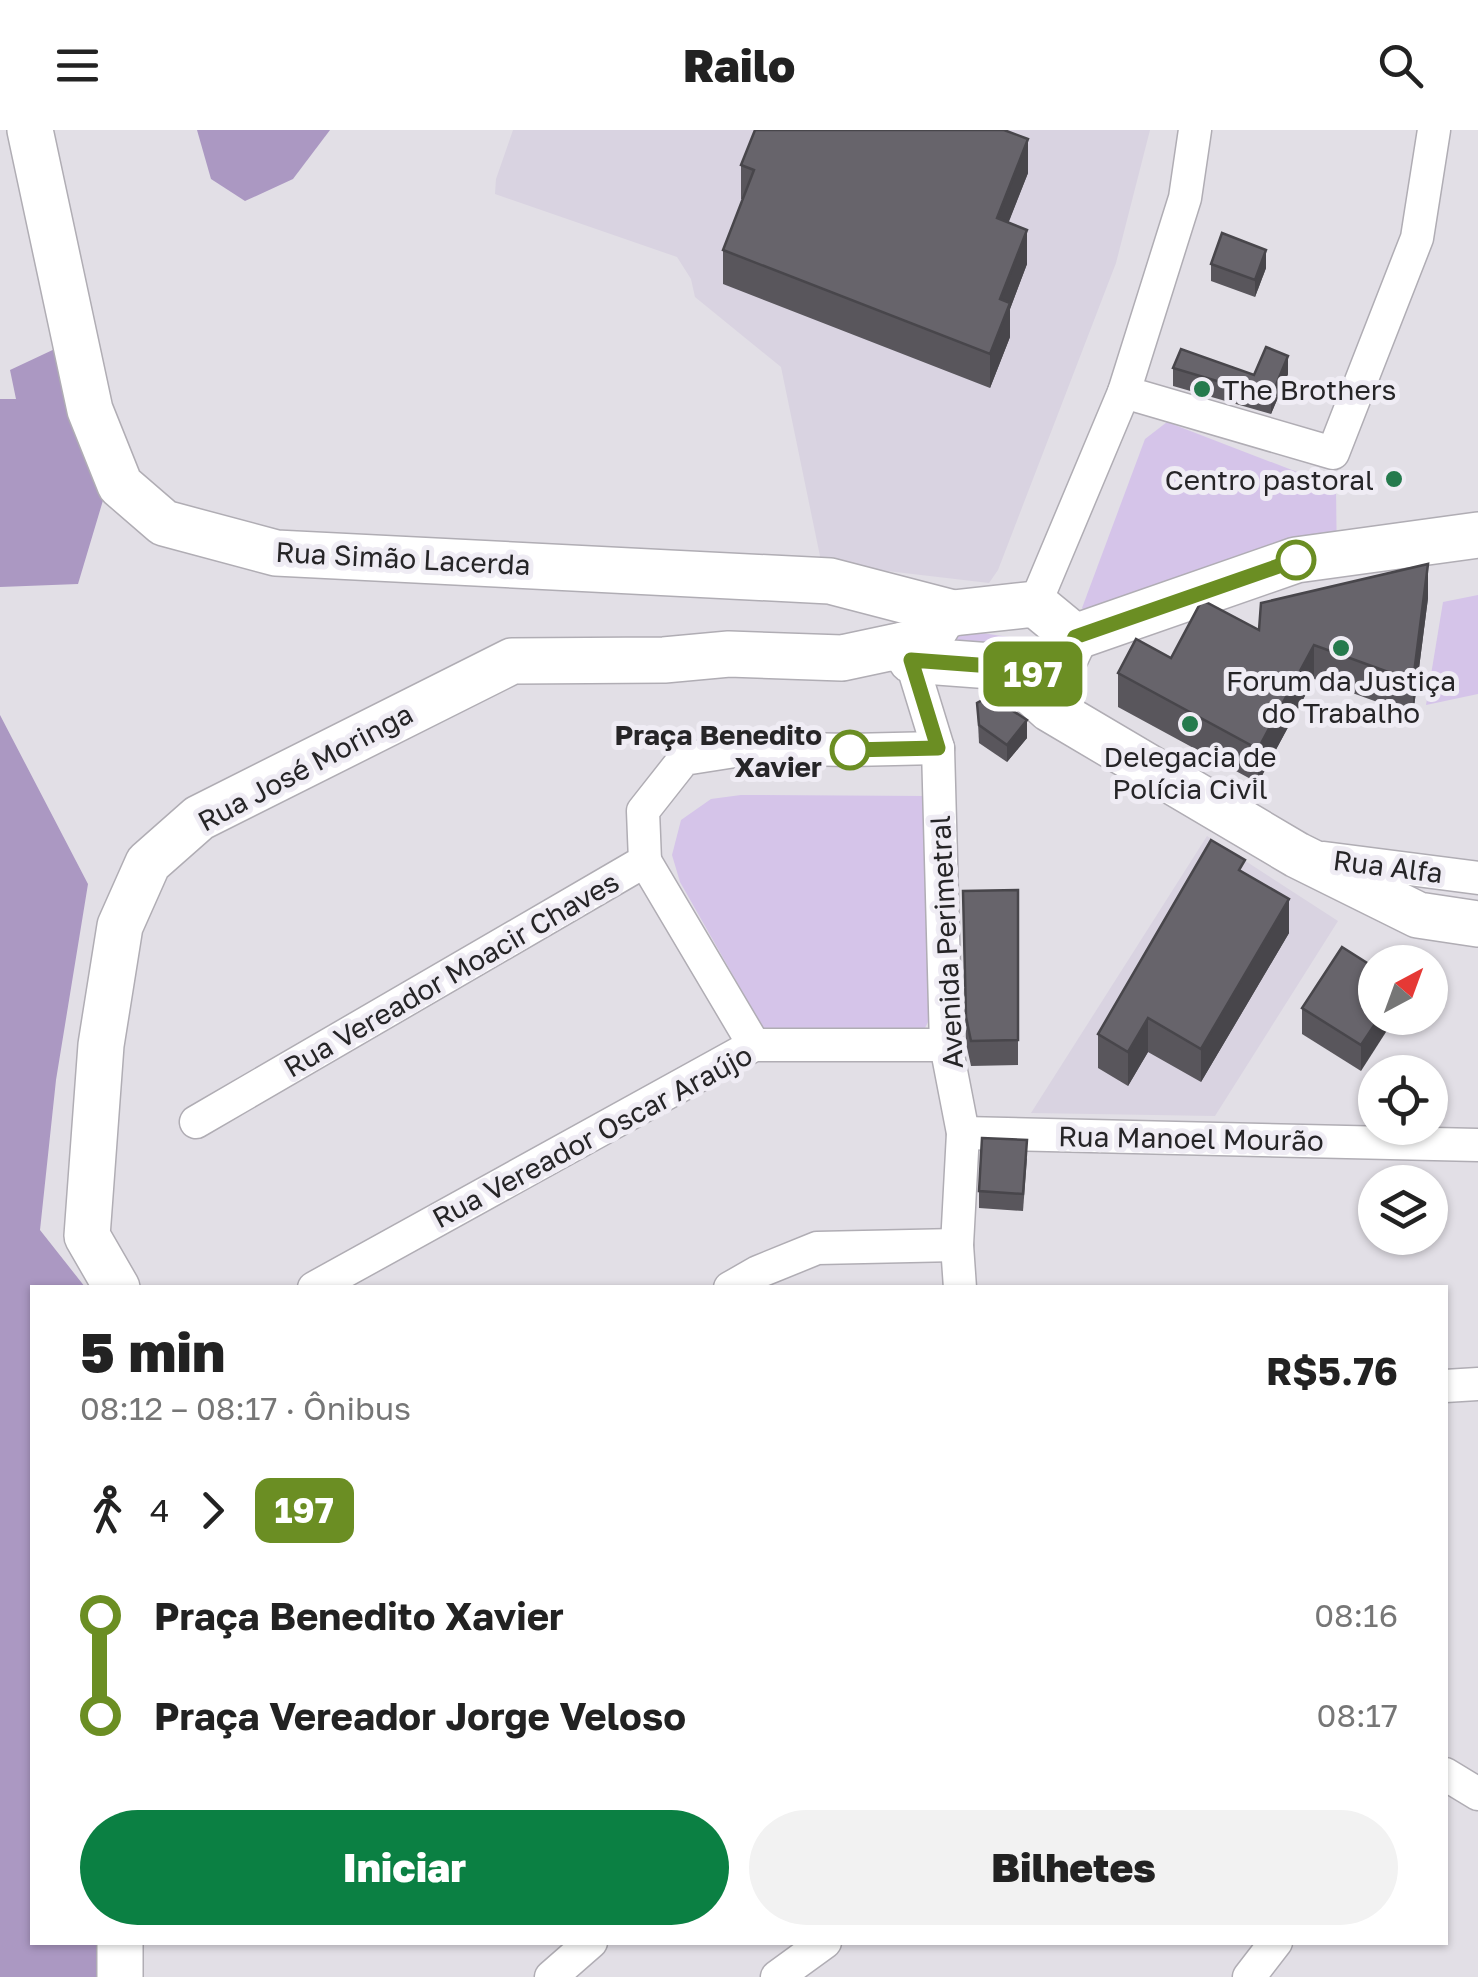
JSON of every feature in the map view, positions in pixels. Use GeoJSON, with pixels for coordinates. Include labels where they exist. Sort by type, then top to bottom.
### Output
{"type":"FeatureCollection","features":[{"type":"Feature","properties":{"kind":"street","name":"Rua Simão Lacerda"},"geometry":{"type":"LineString","coordinates":[[30,130],[90,410],[120,486],[164,523],[276,553],[830,580],[923,641]]}},
{"type":"Feature","properties":{"kind":"street"},"geometry":{"type":"LineString","coordinates":[[923,641],[1035,604],[1124,392],[1184,198],[1195,130]]}},
{"type":"Feature","properties":{"kind":"street"},"geometry":{"type":"LineString","coordinates":[[1124,392],[1333,453],[1417,238],[1434,130]]}},
{"type":"Feature","properties":{"kind":"street"},"geometry":{"type":"LineString","coordinates":[[1053,694],[1075,637],[1296,560],[1478,535]]}},
{"type":"Feature","properties":{"kind":"street"},"geometry":{"type":"LineString","coordinates":[[1035,604],[1075,637]]}},
{"type":"Feature","properties":{"kind":"street"},"geometry":{"type":"LineString","coordinates":[[923,641],[1005,667],[1053,694],[1297,855],[1418,915],[1478,924]]}},
{"type":"Feature","properties":{"kind":"street","name":"Avenida Perimetral"},"geometry":{"type":"LineString","coordinates":[[923,641],[938,748],[946,1045],[963,1133],[960,1285]]}},
{"type":"Feature","properties":{"kind":"street","name":"Rua José Moringa"},"geometry":{"type":"LineString","coordinates":[[116,1285],[87,1236],[101,1045],[120,926],[148,864],[199,818],[512,661],[664,660],[729,654],[842,658],[923,641]]}},
{"type":"Feature","properties":{"kind":"street","name":"Rua Vereador Moacir Chaves"},"geometry":{"type":"LineString","coordinates":[[196,1122],[645,860],[643,812],[684,759],[754,748],[938,748]]}},
{"type":"Feature","properties":{"kind":"street","name":"Rua Alfa"},"geometry":{"type":"LineString","coordinates":[[1297,855],[1478,878]]}},
{"type":"Feature","properties":{"kind":"street"},"geometry":{"type":"LineString","coordinates":[[645,860],[754,1045]]}},
{"type":"Feature","properties":{"kind":"street","name":"Rua Vereador Oscar Araújo"},"geometry":{"type":"LineString","coordinates":[[319,1285],[754,1045],[946,1045]]}},
{"type":"Feature","properties":{"kind":"street","name":"Rua Manoel Mourão"},"geometry":{"type":"LineString","coordinates":[[963,1133],[1478,1144]]}},
{"type":"Feature","properties":{"kind":"street"},"geometry":{"type":"LineString","coordinates":[[735,1285],[817,1248],[958,1245]]}},
{"type":"Feature","properties":{"kind":"street"},"geometry":{"type":"LineString","coordinates":[[1448,1386],[1478,1384]]}},
{"type":"Feature","properties":{"kind":"street"},"geometry":{"type":"LineString","coordinates":[[1448,1776],[1478,1794]]}},
{"type":"Feature","properties":{"kind":"street"},"geometry":{"type":"LineString","coordinates":[[551,1977],[588,1945]]}},
{"type":"Feature","properties":{"kind":"street"},"geometry":{"type":"LineString","coordinates":[[776,1977],[821,1945]]}},
{"type":"Feature","properties":{"kind":"street"},"geometry":{"type":"LineString","coordinates":[[1249,1977],[1274,1945]]}},
{"type":"Feature","properties":{"kind":"shaded area"},"geometry":{"type":"Polygon","coordinates":[[[197,130],[330,130],[293,179],[245,201],[211,179],[197,130]]]}},
{"type":"Feature","properties":{"kind":"shaded area"},"geometry":{"type":"Polygon","coordinates":[[[513,130],[1150,130],[1116,263],[998,570],[989,583],[821,561],[781,367],[695,297],[691,279],[677,257],[495,194],[496,179],[513,130]]]}},
{"type":"Feature","properties":{"kind":"shaded area"},"geometry":{"type":"Polygon","coordinates":[[[59,347],[107,487],[78,584],[0,587],[0,399],[16,399],[10,370],[59,347]]]}},
{"type":"Feature","properties":{"kind":"shaded area"},"geometry":{"type":"Polygon","coordinates":[[[1167,422],[1336,487],[1337,568],[1327,579],[1090,619],[1082,608],[1145,439],[1167,422]]]}},
{"type":"Feature","properties":{"kind":"shaded area"},"geometry":{"type":"Polygon","coordinates":[[[1478,595],[1478,694],[1426,705],[1443,602],[1478,595]]]}},
{"type":"Feature","properties":{"kind":"shaded area"},"geometry":{"type":"Polygon","coordinates":[[[947,628],[1052,643],[1057,655],[936,646],[947,628]]]}},
{"type":"Feature","properties":{"kind":"shaded area"},"geometry":{"type":"Polygon","coordinates":[[[0,715],[88,884],[56,1080],[40,1230],[83,1285],[30,1285],[30,1945],[103,1945],[105,1977],[0,1977],[0,715]]]}},
{"type":"Feature","properties":{"kind":"shaded area","name":"Praça Benedito Xavier"},"geometry":{"type":"Polygon","coordinates":[[[741,795],[927,796],[929,1020],[925,1028],[775,1033],[764,1030],[680,882],[672,855],[681,820],[711,799],[741,795]]]}},
{"type":"Feature","properties":{"kind":"shaded area"},"geometry":{"type":"Polygon","coordinates":[[[1207,836],[1338,921],[1215,1116],[1031,1113],[1207,836]]]}},
{"type":"Feature","properties":{"kind":"building"},"geometry":{"type":"Polygon","coordinates":[[[755,130],[1004,130],[1028,139],[997,218],[1027,230],[1000,299],[1010,303],[990,354],[723,250],[754,170],[741,165],[755,130]]]}},
{"type":"Feature","properties":{"kind":"building"},"geometry":{"type":"Polygon","coordinates":[[[1222,233],[1266,250],[1255,280],[1211,264],[1222,233]]]}},
{"type":"Feature","properties":{"kind":"building"},"geometry":{"type":"Polygon","coordinates":[[[1266,347],[1288,356],[1271,397],[1173,368],[1181,349],[1254,375],[1266,347]]]}},
{"type":"Feature","properties":{"kind":"building"},"geometry":{"type":"Polygon","coordinates":[[[1428,564],[1413,681],[1314,645],[1258,749],[1118,673],[1136,639],[1171,658],[1202,600],[1259,630],[1261,603],[1428,564]]]}},
{"type":"Feature","properties":{"kind":"building"},"geometry":{"type":"Polygon","coordinates":[[[990,696],[1027,720],[1007,745],[979,725],[977,703],[990,696]]]}},
{"type":"Feature","properties":{"kind":"building"},"geometry":{"type":"Polygon","coordinates":[[[1211,840],[1245,860],[1239,870],[1289,899],[1201,1049],[1148,1018],[1128,1052],[1098,1034],[1211,840]]]}},
{"type":"Feature","properties":{"kind":"building"},"geometry":{"type":"Polygon","coordinates":[[[1018,890],[1018,1040],[971,1041],[966,1017],[963,891],[1018,890]]]}},
{"type":"Feature","properties":{"kind":"building"},"geometry":{"type":"Polygon","coordinates":[[[1342,947],[1358,957],[1358,1035],[1368,1035],[1361,1045],[1302,1008],[1342,947]]]}},
{"type":"Feature","properties":{"kind":"building"},"geometry":{"type":"Polygon","coordinates":[[[982,1138],[1027,1140],[1023,1194],[979,1191],[982,1138]]]}},
{"type":"Feature","properties":{"kind":"bus line","name":"197"},"geometry":{"type":"LineString","coordinates":[[850,750],[938,748],[911,660],[1005,667],[1055,679],[1075,637],[1296,560]]}},
{"type":"Feature","properties":{"kind":"place","name":"The Brothers"},"geometry":{"type":"Point","coordinates":[1202,389]}},
{"type":"Feature","properties":{"kind":"place","name":"Centro pastoral"},"geometry":{"type":"Point","coordinates":[1394,479]}},
{"type":"Feature","properties":{"kind":"place","name":"Forum da Justiça do Trabalho"},"geometry":{"type":"Point","coordinates":[1341,648]}},
{"type":"Feature","properties":{"kind":"place","name":"Delegacia de Polícia Civil"},"geometry":{"type":"Point","coordinates":[1190,724]}},
{"type":"Feature","properties":{"kind":"place","name":"Praça Benedito Xavier"},"geometry":{"type":"Point","coordinates":[850,750]}}]}
